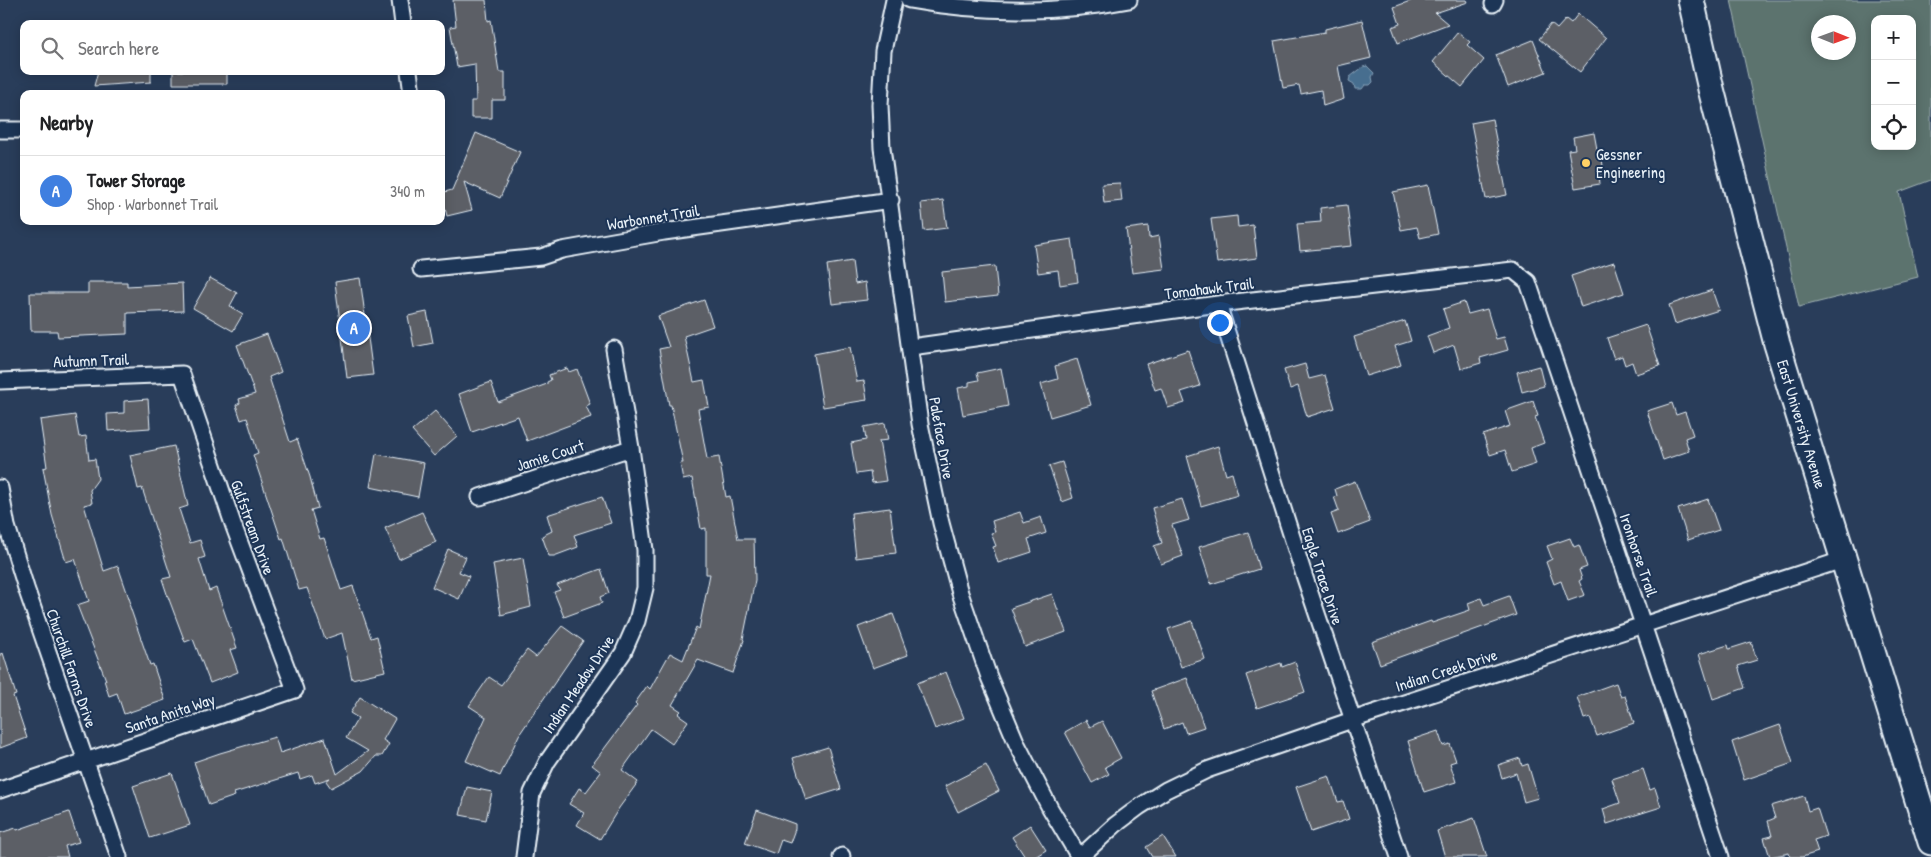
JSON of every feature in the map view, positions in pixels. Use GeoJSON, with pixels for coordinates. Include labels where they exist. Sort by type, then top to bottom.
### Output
{"type":"FeatureCollection","features":[{"type":"Feature","properties":{"kind":"main road","name":"East University Avenue"},"geometry":{"type":"LineString","coordinates":[[1691,0],[1709,84],[1777,344],[1931,842]]}},
{"type":"Feature","properties":{"kind":"street"},"geometry":{"type":"LineString","coordinates":[[400,0],[402,20]]}},
{"type":"Feature","properties":{"kind":"street","name":"Paleface Drive"},"geometry":{"type":"LineString","coordinates":[[894,0],[883,51],[880,105],[882,148],[891,200],[920,424],[941,523],[960,594],[989,677],[1017,744],[1050,808],[1080,857]]}},
{"type":"Feature","properties":{"kind":"street"},"geometry":{"type":"LineString","coordinates":[[909,0],[970,9],[1019,10],[1068,4],[1129,0]]}},
{"type":"Feature","properties":{"kind":"street"},"geometry":{"type":"LineString","coordinates":[[410,75],[411,90]]}},
{"type":"Feature","properties":{"kind":"street"},"geometry":{"type":"LineString","coordinates":[[0,130],[20,130]]}},
{"type":"Feature","properties":{"kind":"street","name":"Warbonnet Trail"},"geometry":{"type":"LineString","coordinates":[[421,269],[542,257],[562,250],[664,232],[891,200]]}},
{"type":"Feature","properties":{"kind":"street","name":"Tomahawk Trail"},"geometry":{"type":"LineString","coordinates":[[911,347],[1218,304],[1513,270]]}},
{"type":"Feature","properties":{"kind":"street","name":"Ironhorse Trail"},"geometry":{"type":"LineString","coordinates":[[1513,270],[1528,282],[1721,857]]}},
{"type":"Feature","properties":{"kind":"street","name":"Eagle Trace Drive"},"geometry":{"type":"LineString","coordinates":[[1218,304],[1302,568],[1399,857]]}},
{"type":"Feature","properties":{"kind":"street","name":"Indian Meadow Drive"},"geometry":{"type":"LineString","coordinates":[[524,857],[532,793],[547,762],[623,653],[637,621],[645,588],[645,550],[614,349]]}},
{"type":"Feature","properties":{"kind":"street","name":"Autumn Trail"},"geometry":{"type":"LineString","coordinates":[[0,381],[182,374]]}},
{"type":"Feature","properties":{"kind":"street","name":"Gulfstream Drive"},"geometry":{"type":"LineString","coordinates":[[182,374],[234,526],[294,690]]}},
{"type":"Feature","properties":{"kind":"street","name":"Jamie Court"},"geometry":{"type":"LineString","coordinates":[[480,497],[630,448]]}},
{"type":"Feature","properties":{"kind":"street","name":"Churchill Farms Drive"},"geometry":{"type":"LineString","coordinates":[[0,488],[7,526],[26,588],[119,857]]}},
{"type":"Feature","properties":{"kind":"street","name":"Indian Creek Drive"},"geometry":{"type":"LineString","coordinates":[[1080,857],[1115,825],[1140,807],[1193,776],[1352,720],[1845,559]]}},
{"type":"Feature","properties":{"kind":"street","name":"Santa Anita Way"},"geometry":{"type":"LineString","coordinates":[[0,790],[294,690]]}},
{"type":"Feature","properties":{"kind":"green space"},"geometry":{"type":"Polygon","coordinates":[[[1731,0],[1931,0],[1931,180],[1899,192],[1918,277],[1799,307],[1731,0]]]}},
{"type":"Feature","properties":{"kind":"water"},"geometry":{"type":"Polygon","coordinates":[[[1367,66],[1374,73],[1372,77],[1373,82],[1370,85],[1365,85],[1362,89],[1355,89],[1354,84],[1349,81],[1350,77],[1367,66]]]}},
{"type":"Feature","properties":{"kind":"building"},"geometry":{"type":"Polygon","coordinates":[[[453,0],[486,0],[488,21],[491,20],[499,72],[505,72],[505,100],[492,100],[492,118],[471,118],[471,101],[476,101],[475,64],[457,67],[450,27],[456,26],[453,0]]]}},
{"type":"Feature","properties":{"kind":"building"},"geometry":{"type":"Polygon","coordinates":[[[1413,0],[1467,0],[1468,2],[1435,13],[1448,24],[1398,43],[1392,27],[1400,24],[1394,7],[1413,0]]]}},
{"type":"Feature","properties":{"kind":"building"},"geometry":{"type":"Polygon","coordinates":[[[1578,14],[1606,38],[1580,72],[1539,39],[1551,24],[1557,29],[1566,19],[1571,23],[1578,14]]]}},
{"type":"Feature","properties":{"kind":"building"},"geometry":{"type":"Polygon","coordinates":[[[1362,20],[1371,58],[1338,66],[1344,99],[1323,106],[1321,90],[1301,94],[1299,85],[1283,88],[1274,41],[1325,32],[1325,29],[1362,20]]]}},
{"type":"Feature","properties":{"kind":"building"},"geometry":{"type":"Polygon","coordinates":[[[1458,32],[1470,42],[1467,45],[1484,60],[1462,87],[1433,62],[1458,32]]]}},
{"type":"Feature","properties":{"kind":"building"},"geometry":{"type":"Polygon","coordinates":[[[1533,40],[1546,72],[1508,87],[1496,55],[1533,40]]]}},
{"type":"Feature","properties":{"kind":"building"},"geometry":{"type":"Polygon","coordinates":[[[97,75],[151,75],[151,82],[94,86],[97,75]]]}},
{"type":"Feature","properties":{"kind":"building"},"geometry":{"type":"Polygon","coordinates":[[[173,75],[227,75],[227,84],[173,84],[173,75]]]}},
{"type":"Feature","properties":{"kind":"building"},"geometry":{"type":"Polygon","coordinates":[[[1492,119],[1507,195],[1486,199],[1471,123],[1492,119]]]}},
{"type":"Feature","properties":{"kind":"building"},"geometry":{"type":"Polygon","coordinates":[[[476,133],[520,152],[500,198],[464,182],[472,210],[447,216],[445,192],[452,190],[476,133]]]}},
{"type":"Feature","properties":{"kind":"building"},"geometry":{"type":"Polygon","coordinates":[[[1594,133],[1599,160],[1602,159],[1604,173],[1599,174],[1600,184],[1575,188],[1568,150],[1575,149],[1573,137],[1594,133]]]}},
{"type":"Feature","properties":{"kind":"building"},"geometry":{"type":"Polygon","coordinates":[[[1120,183],[1122,201],[1104,203],[1102,184],[1120,183]]]}},
{"type":"Feature","properties":{"kind":"building"},"geometry":{"type":"Polygon","coordinates":[[[1428,185],[1438,234],[1420,238],[1417,227],[1401,230],[1393,192],[1428,185]]]}},
{"type":"Feature","properties":{"kind":"building"},"geometry":{"type":"Polygon","coordinates":[[[943,200],[947,228],[924,231],[921,203],[943,200]]]}},
{"type":"Feature","properties":{"kind":"building"},"geometry":{"type":"Polygon","coordinates":[[[1347,205],[1352,246],[1300,251],[1297,224],[1321,222],[1320,208],[1347,205]]]}},
{"type":"Feature","properties":{"kind":"building"},"geometry":{"type":"Polygon","coordinates":[[[1237,216],[1238,227],[1253,225],[1257,258],[1217,263],[1211,219],[1237,216]]]}},
{"type":"Feature","properties":{"kind":"building"},"geometry":{"type":"Polygon","coordinates":[[[1148,226],[1149,238],[1159,236],[1164,269],[1132,273],[1126,229],[1148,226]]]}},
{"type":"Feature","properties":{"kind":"building"},"geometry":{"type":"Polygon","coordinates":[[[1072,239],[1078,282],[1060,285],[1058,270],[1038,273],[1034,245],[1072,239]]]}},
{"type":"Feature","properties":{"kind":"building"},"geometry":{"type":"Polygon","coordinates":[[[852,261],[855,284],[865,282],[867,300],[832,304],[827,265],[852,261]]]}},
{"type":"Feature","properties":{"kind":"building"},"geometry":{"type":"Polygon","coordinates":[[[1614,262],[1624,293],[1581,307],[1571,276],[1614,262]]]}},
{"type":"Feature","properties":{"kind":"building"},"geometry":{"type":"Polygon","coordinates":[[[995,266],[998,296],[945,302],[942,272],[995,266]]]}},
{"type":"Feature","properties":{"kind":"building"},"geometry":{"type":"Polygon","coordinates":[[[210,278],[237,293],[230,306],[243,314],[233,331],[193,308],[210,278]]]}},
{"type":"Feature","properties":{"kind":"building"},"geometry":{"type":"Polygon","coordinates":[[[360,278],[373,375],[347,378],[335,282],[360,278]]]}},
{"type":"Feature","properties":{"kind":"building"},"geometry":{"type":"Polygon","coordinates":[[[88,282],[127,282],[127,286],[182,283],[183,311],[127,313],[127,334],[58,337],[57,331],[31,331],[30,293],[88,293],[88,282]]]}},
{"type":"Feature","properties":{"kind":"building"},"geometry":{"type":"Polygon","coordinates":[[[1712,290],[1719,310],[1675,324],[1669,305],[1712,290]]]}},
{"type":"Feature","properties":{"kind":"building"},"geometry":{"type":"Polygon","coordinates":[[[704,300],[713,326],[684,336],[694,382],[704,380],[709,407],[698,409],[707,459],[719,457],[726,497],[730,496],[738,539],[754,539],[755,580],[744,640],[733,673],[698,660],[672,705],[681,711],[678,714],[688,721],[672,744],[651,729],[622,770],[638,782],[600,839],[577,825],[584,813],[569,804],[579,788],[586,792],[601,772],[592,765],[637,705],[635,703],[647,686],[650,689],[670,653],[683,660],[696,627],[699,629],[710,574],[706,574],[706,528],[701,529],[692,478],[683,480],[680,463],[683,463],[671,405],[669,405],[659,349],[669,347],[658,316],[704,300]]]}},
{"type":"Feature","properties":{"kind":"building"},"geometry":{"type":"Polygon","coordinates":[[[1464,302],[1468,314],[1487,309],[1496,339],[1504,337],[1508,350],[1480,358],[1481,363],[1461,369],[1454,345],[1433,353],[1427,336],[1449,328],[1443,309],[1464,302]]]}},
{"type":"Feature","properties":{"kind":"building"},"geometry":{"type":"Polygon","coordinates":[[[427,312],[433,343],[414,347],[408,316],[427,312]]]}},
{"type":"Feature","properties":{"kind":"building"},"geometry":{"type":"Polygon","coordinates":[[[1405,321],[1411,341],[1395,346],[1401,365],[1366,376],[1354,337],[1405,321]]]}},
{"type":"Feature","properties":{"kind":"building"},"geometry":{"type":"Polygon","coordinates":[[[1646,325],[1660,366],[1636,374],[1632,362],[1625,365],[1622,356],[1614,359],[1607,338],[1646,325]]]}},
{"type":"Feature","properties":{"kind":"building"},"geometry":{"type":"Polygon","coordinates":[[[267,334],[281,372],[269,377],[290,442],[297,439],[310,477],[318,508],[311,510],[320,539],[324,538],[341,590],[353,586],[371,638],[377,636],[385,671],[352,679],[342,633],[325,639],[307,588],[299,590],[283,538],[281,539],[253,455],[258,453],[247,418],[241,420],[236,405],[240,403],[239,399],[255,394],[237,345],[267,334]]]}},
{"type":"Feature","properties":{"kind":"building"},"geometry":{"type":"Polygon","coordinates":[[[850,347],[857,382],[864,381],[867,400],[823,407],[814,354],[850,347]]]}},
{"type":"Feature","properties":{"kind":"building"},"geometry":{"type":"Polygon","coordinates":[[[1188,350],[1200,386],[1181,392],[1185,403],[1168,408],[1161,388],[1155,390],[1146,364],[1188,350]]]}},
{"type":"Feature","properties":{"kind":"building"},"geometry":{"type":"Polygon","coordinates":[[[1077,359],[1091,405],[1050,417],[1041,384],[1058,379],[1055,366],[1077,359]]]}},
{"type":"Feature","properties":{"kind":"building"},"geometry":{"type":"Polygon","coordinates":[[[1305,364],[1309,379],[1325,375],[1335,408],[1307,417],[1298,386],[1290,389],[1284,370],[1305,364]]]}},
{"type":"Feature","properties":{"kind":"building"},"geometry":{"type":"Polygon","coordinates":[[[1539,366],[1544,386],[1522,392],[1517,372],[1539,366]]]}},
{"type":"Feature","properties":{"kind":"building"},"geometry":{"type":"Polygon","coordinates":[[[567,368],[569,372],[577,369],[590,404],[586,406],[591,417],[527,441],[518,416],[472,432],[459,394],[491,382],[498,402],[547,384],[551,380],[549,375],[567,368]]]}},
{"type":"Feature","properties":{"kind":"building"},"geometry":{"type":"Polygon","coordinates":[[[1001,368],[1008,406],[963,415],[958,388],[969,386],[969,382],[979,380],[977,373],[1001,368]]]}},
{"type":"Feature","properties":{"kind":"building"},"geometry":{"type":"Polygon","coordinates":[[[148,399],[150,428],[108,431],[107,414],[124,413],[124,401],[148,399]]]}},
{"type":"Feature","properties":{"kind":"building"},"geometry":{"type":"Polygon","coordinates":[[[1533,401],[1538,416],[1535,417],[1544,443],[1531,448],[1536,464],[1512,472],[1505,450],[1490,455],[1483,435],[1510,426],[1505,411],[1533,401]]]}},
{"type":"Feature","properties":{"kind":"building"},"geometry":{"type":"Polygon","coordinates":[[[1672,403],[1676,415],[1685,412],[1693,435],[1685,438],[1689,451],[1663,460],[1647,411],[1672,403]]]}},
{"type":"Feature","properties":{"kind":"building"},"geometry":{"type":"Polygon","coordinates":[[[435,411],[457,436],[434,456],[412,431],[435,411]]]}},
{"type":"Feature","properties":{"kind":"building"},"geometry":{"type":"Polygon","coordinates":[[[75,415],[79,437],[86,436],[89,460],[95,459],[98,479],[90,490],[92,503],[84,505],[104,571],[118,566],[150,665],[153,664],[165,700],[124,714],[117,693],[109,696],[104,680],[106,680],[77,605],[89,601],[75,559],[66,562],[52,515],[43,468],[47,467],[40,420],[75,415]]]}},
{"type":"Feature","properties":{"kind":"building"},"geometry":{"type":"Polygon","coordinates":[[[885,423],[888,440],[879,441],[886,481],[872,483],[870,472],[856,474],[851,443],[866,440],[864,427],[885,423]]]}},
{"type":"Feature","properties":{"kind":"building"},"geometry":{"type":"Polygon","coordinates":[[[174,446],[188,506],[179,509],[190,543],[200,540],[205,557],[199,559],[209,591],[216,588],[237,648],[230,650],[238,672],[210,683],[193,639],[185,642],[167,594],[162,579],[171,577],[142,488],[138,489],[130,455],[174,446]]]}},
{"type":"Feature","properties":{"kind":"building"},"geometry":{"type":"Polygon","coordinates":[[[1218,446],[1226,475],[1232,473],[1238,495],[1201,506],[1187,456],[1218,446]]]}},
{"type":"Feature","properties":{"kind":"building"},"geometry":{"type":"Polygon","coordinates":[[[376,454],[424,463],[418,497],[370,487],[376,454]]]}},
{"type":"Feature","properties":{"kind":"building"},"geometry":{"type":"Polygon","coordinates":[[[1062,462],[1073,498],[1062,502],[1049,466],[1062,462]]]}},
{"type":"Feature","properties":{"kind":"building"},"geometry":{"type":"Polygon","coordinates":[[[1355,481],[1370,522],[1338,534],[1331,514],[1339,511],[1334,497],[1337,496],[1335,489],[1355,481]]]}},
{"type":"Feature","properties":{"kind":"building"},"geometry":{"type":"Polygon","coordinates":[[[602,497],[611,523],[574,535],[578,547],[549,556],[542,536],[552,531],[547,515],[602,497]]]}},
{"type":"Feature","properties":{"kind":"building"},"geometry":{"type":"Polygon","coordinates":[[[1182,499],[1189,520],[1172,525],[1183,556],[1161,564],[1154,546],[1162,543],[1152,508],[1182,499]]]}},
{"type":"Feature","properties":{"kind":"building"},"geometry":{"type":"Polygon","coordinates":[[[1708,499],[1719,530],[1688,540],[1678,509],[1708,499]]]}},
{"type":"Feature","properties":{"kind":"building"},"geometry":{"type":"Polygon","coordinates":[[[890,508],[896,553],[856,558],[851,513],[890,508]]]}},
{"type":"Feature","properties":{"kind":"building"},"geometry":{"type":"Polygon","coordinates":[[[422,512],[436,542],[399,559],[385,528],[422,512]]]}},
{"type":"Feature","properties":{"kind":"building"},"geometry":{"type":"Polygon","coordinates":[[[1020,512],[1024,523],[1041,517],[1046,533],[1028,539],[1032,552],[998,563],[993,547],[996,546],[991,533],[995,532],[992,521],[1020,512]]]}},
{"type":"Feature","properties":{"kind":"building"},"geometry":{"type":"Polygon","coordinates":[[[1248,532],[1259,569],[1211,584],[1199,547],[1248,532]]]}},
{"type":"Feature","properties":{"kind":"building"},"geometry":{"type":"Polygon","coordinates":[[[1570,538],[1574,547],[1579,545],[1587,567],[1579,570],[1582,579],[1579,581],[1585,595],[1568,601],[1561,581],[1554,584],[1546,562],[1552,559],[1547,546],[1570,538]]]}},
{"type":"Feature","properties":{"kind":"building"},"geometry":{"type":"Polygon","coordinates":[[[448,549],[466,557],[459,572],[469,576],[459,599],[432,587],[448,549]]]}},
{"type":"Feature","properties":{"kind":"building"},"geometry":{"type":"Polygon","coordinates":[[[523,558],[531,607],[501,615],[493,564],[523,558]]]}},
{"type":"Feature","properties":{"kind":"building"},"geometry":{"type":"Polygon","coordinates":[[[601,569],[609,593],[600,597],[602,603],[564,617],[554,592],[560,590],[557,585],[601,569]]]}},
{"type":"Feature","properties":{"kind":"building"},"geometry":{"type":"Polygon","coordinates":[[[1052,594],[1066,632],[1025,647],[1011,608],[1052,594]]]}},
{"type":"Feature","properties":{"kind":"building"},"geometry":{"type":"Polygon","coordinates":[[[1509,596],[1516,615],[1380,664],[1372,642],[1431,621],[1432,623],[1470,610],[1468,603],[1481,598],[1484,605],[1509,596]]]}},
{"type":"Feature","properties":{"kind":"building"},"geometry":{"type":"Polygon","coordinates":[[[893,614],[908,655],[873,668],[858,627],[893,614]]]}},
{"type":"Feature","properties":{"kind":"building"},"geometry":{"type":"Polygon","coordinates":[[[1192,621],[1205,659],[1181,667],[1168,629],[1192,621]]]}},
{"type":"Feature","properties":{"kind":"building"},"geometry":{"type":"Polygon","coordinates":[[[562,626],[583,641],[519,735],[500,776],[466,761],[486,717],[469,706],[489,677],[501,685],[527,650],[536,657],[562,626]]]}},
{"type":"Feature","properties":{"kind":"building"},"geometry":{"type":"Polygon","coordinates":[[[1751,642],[1757,660],[1738,666],[1745,688],[1713,699],[1699,654],[1728,645],[1729,649],[1751,642]]]}},
{"type":"Feature","properties":{"kind":"building"},"geometry":{"type":"Polygon","coordinates":[[[3,653],[16,695],[13,696],[27,738],[0,748],[0,654],[3,653]]]}},
{"type":"Feature","properties":{"kind":"building"},"geometry":{"type":"Polygon","coordinates":[[[1295,662],[1305,692],[1257,708],[1246,675],[1281,663],[1282,667],[1295,662]]]}},
{"type":"Feature","properties":{"kind":"building"},"geometry":{"type":"Polygon","coordinates":[[[946,672],[964,718],[935,729],[917,683],[946,672]]]}},
{"type":"Feature","properties":{"kind":"building"},"geometry":{"type":"Polygon","coordinates":[[[1187,678],[1204,727],[1186,733],[1182,722],[1164,729],[1151,691],[1187,678]]]}},
{"type":"Feature","properties":{"kind":"building"},"geometry":{"type":"Polygon","coordinates":[[[1616,683],[1621,697],[1625,696],[1634,723],[1597,736],[1590,717],[1584,719],[1577,697],[1616,683]]]}},
{"type":"Feature","properties":{"kind":"building"},"geometry":{"type":"Polygon","coordinates":[[[360,697],[395,719],[383,740],[389,744],[382,756],[376,756],[363,771],[331,788],[326,781],[330,778],[315,783],[312,775],[300,779],[298,773],[234,793],[235,796],[209,805],[194,762],[275,737],[280,753],[325,738],[337,774],[368,751],[346,738],[358,718],[350,713],[360,697]]]}},
{"type":"Feature","properties":{"kind":"building"},"geometry":{"type":"Polygon","coordinates":[[[1086,720],[1090,727],[1102,721],[1121,758],[1105,767],[1109,774],[1092,783],[1065,732],[1086,720]]]}},
{"type":"Feature","properties":{"kind":"building"},"geometry":{"type":"Polygon","coordinates":[[[1780,725],[1793,763],[1744,780],[1732,742],[1780,725]]]}},
{"type":"Feature","properties":{"kind":"building"},"geometry":{"type":"Polygon","coordinates":[[[1438,731],[1443,746],[1450,744],[1456,761],[1450,763],[1456,782],[1424,792],[1408,741],[1438,731]]]}},
{"type":"Feature","properties":{"kind":"building"},"geometry":{"type":"Polygon","coordinates":[[[828,747],[841,789],[806,800],[793,758],[828,747]]]}},
{"type":"Feature","properties":{"kind":"building"},"geometry":{"type":"Polygon","coordinates":[[[1520,758],[1522,766],[1528,764],[1538,798],[1524,802],[1516,773],[1502,778],[1498,765],[1520,758]]]}},
{"type":"Feature","properties":{"kind":"building"},"geometry":{"type":"Polygon","coordinates":[[[986,765],[999,791],[958,812],[945,786],[986,765]]]}},
{"type":"Feature","properties":{"kind":"building"},"geometry":{"type":"Polygon","coordinates":[[[1643,769],[1650,790],[1655,788],[1661,807],[1607,824],[1603,809],[1620,803],[1612,779],[1643,769]]]}},
{"type":"Feature","properties":{"kind":"building"},"geometry":{"type":"Polygon","coordinates":[[[172,773],[190,825],[150,838],[133,786],[172,773]]]}},
{"type":"Feature","properties":{"kind":"building"},"geometry":{"type":"Polygon","coordinates":[[[1329,776],[1338,802],[1343,801],[1349,819],[1311,832],[1296,787],[1329,776]]]}},
{"type":"Feature","properties":{"kind":"building"},"geometry":{"type":"Polygon","coordinates":[[[467,787],[492,792],[486,820],[460,815],[467,787]]]}},
{"type":"Feature","properties":{"kind":"building"},"geometry":{"type":"Polygon","coordinates":[[[1804,796],[1808,811],[1817,808],[1826,836],[1814,840],[1818,852],[1802,857],[1790,857],[1789,853],[1770,857],[1764,838],[1772,836],[1768,821],[1775,818],[1771,806],[1804,796]]]}},
{"type":"Feature","properties":{"kind":"building"},"geometry":{"type":"Polygon","coordinates":[[[757,810],[795,824],[790,843],[781,840],[776,854],[745,843],[757,810]]]}},
{"type":"Feature","properties":{"kind":"building"},"geometry":{"type":"Polygon","coordinates":[[[69,812],[79,842],[65,846],[68,857],[0,857],[0,833],[16,828],[17,830],[69,812]]]}},
{"type":"Feature","properties":{"kind":"building"},"geometry":{"type":"Polygon","coordinates":[[[1474,818],[1487,857],[1445,857],[1437,831],[1474,818]]]}},
{"type":"Feature","properties":{"kind":"building"},"geometry":{"type":"Polygon","coordinates":[[[1030,825],[1046,850],[1035,857],[1025,857],[1012,837],[1030,825]]]}},
{"type":"Feature","properties":{"kind":"building"},"geometry":{"type":"Polygon","coordinates":[[[1163,836],[1176,857],[1152,857],[1146,847],[1163,836]]]}},
{"type":"Feature","properties":{"kind":"place","name":"Gessner Engineering"},"geometry":{"type":"Point","coordinates":[1586,163]}},
{"type":"Feature","properties":{"kind":"place","name":"Tower Storage"},"geometry":{"type":"Point","coordinates":[354,328]}}]}
